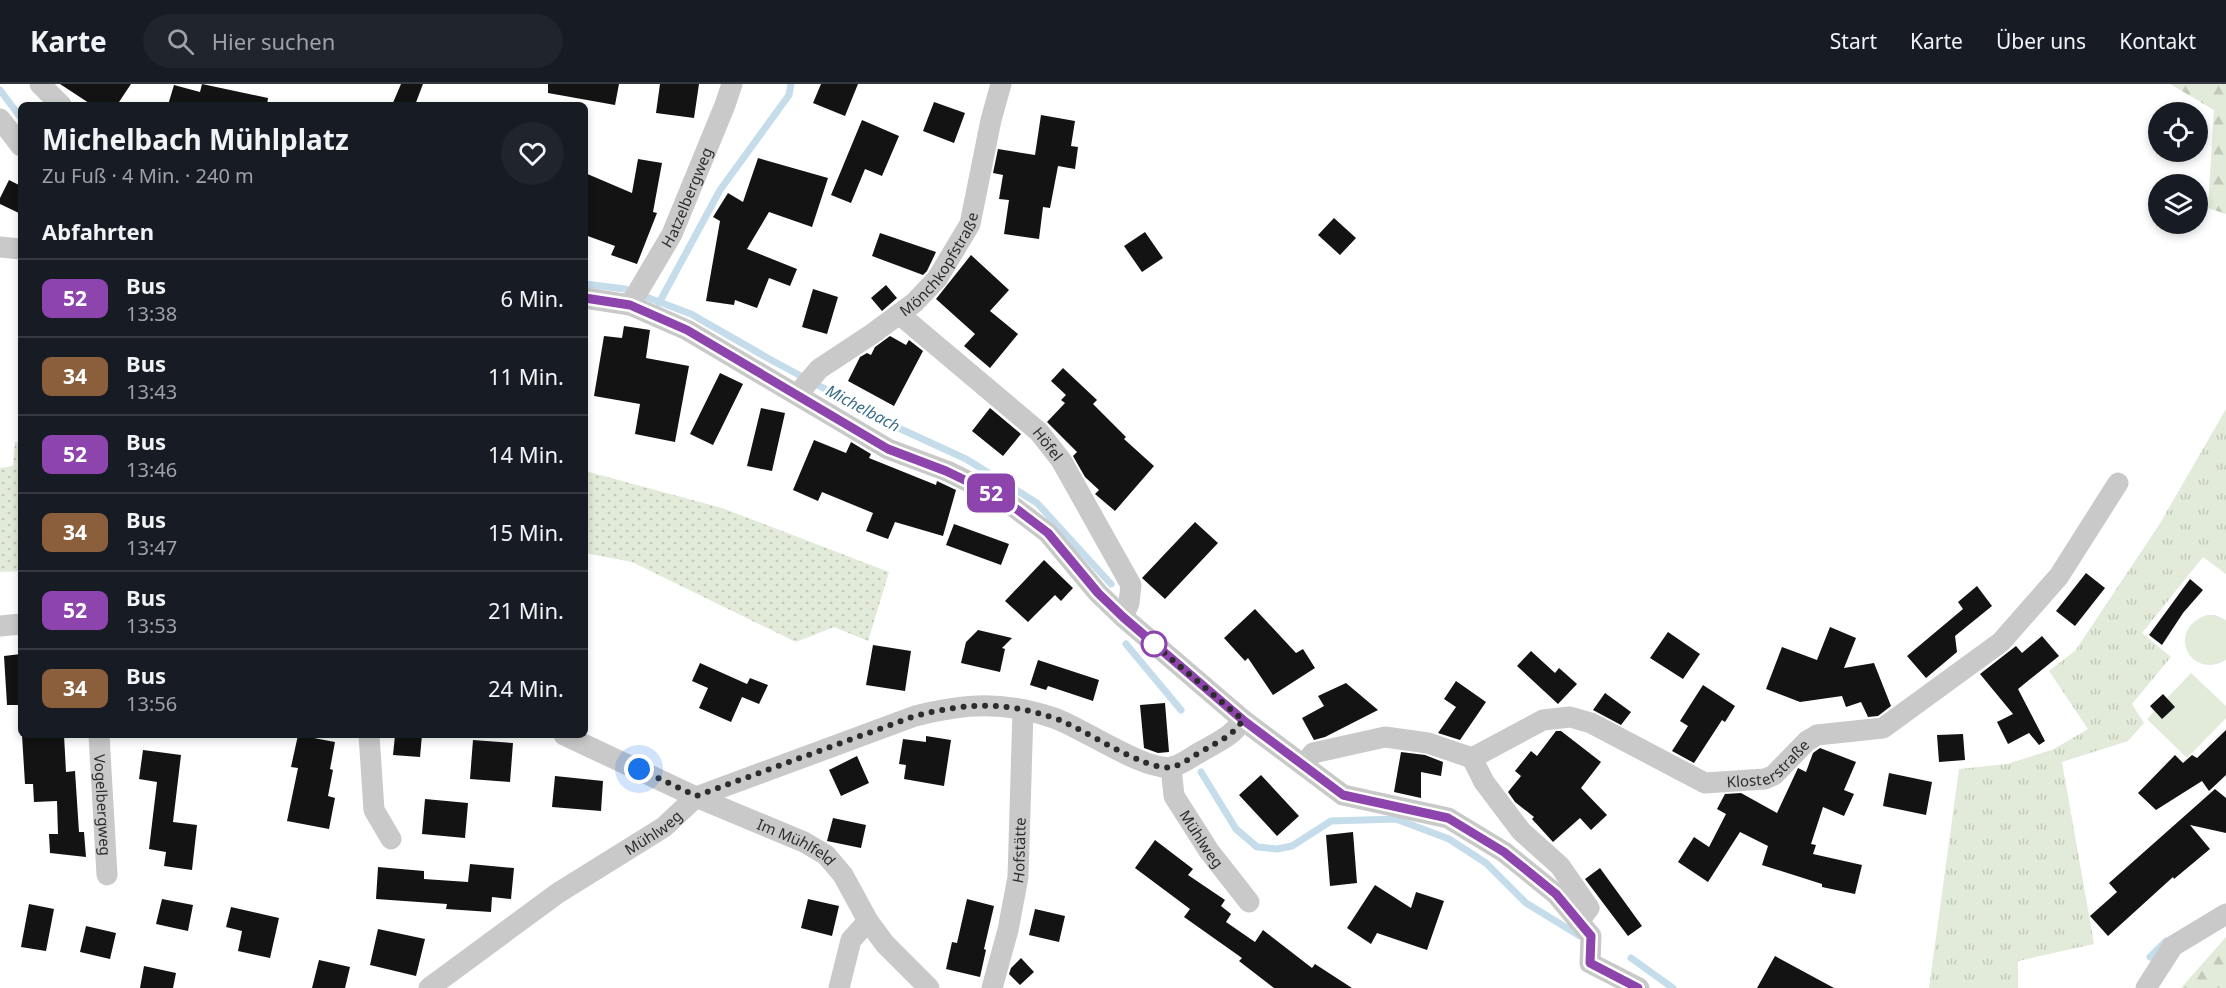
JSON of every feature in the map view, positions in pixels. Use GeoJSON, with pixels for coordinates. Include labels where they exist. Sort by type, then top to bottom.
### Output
{"type":"FeatureCollection","features":[{"type":"Feature","properties":{"kind":"street"},"geometry":{"type":"LineString","coordinates":[[40,84],[59,102]]}},
{"type":"Feature","properties":{"kind":"street","name":"Hatzelbergweg"},"geometry":{"type":"LineString","coordinates":[[634,297],[672,234],[732,84]]}},
{"type":"Feature","properties":{"kind":"street","name":"Mönchkopfstraße"},"geometry":{"type":"LineString","coordinates":[[801,389],[819,369],[914,303],[937,279],[970,224],[991,120],[1001,84]]}},
{"type":"Feature","properties":{"kind":"street"},"geometry":{"type":"LineString","coordinates":[[0,119],[18,142]]}},
{"type":"Feature","properties":{"kind":"street"},"geometry":{"type":"LineString","coordinates":[[0,247],[18,249]]}},
{"type":"Feature","properties":{"kind":"street"},"geometry":{"type":"LineString","coordinates":[[588,298],[634,297],[687,330],[801,389],[888,449],[946,471],[1002,498],[1048,533],[1098,593],[1123,617],[1243,720],[1343,795],[1448,818],[1504,852],[1556,894],[1591,936],[1590,963],[1638,988]]}},
{"type":"Feature","properties":{"kind":"street","name":"Höfel"},"geometry":{"type":"LineString","coordinates":[[899,314],[1040,432],[1061,460],[1131,585],[1129,603],[1123,617]]}},
{"type":"Feature","properties":{"kind":"street","name":"Klosterstraße"},"geometry":{"type":"LineString","coordinates":[[1472,758],[1543,720],[1570,717],[1591,723],[1705,783],[1765,779],[1774,775],[1807,741],[1817,735],[1883,728],[2001,642],[2059,576],[2118,483]]}},
{"type":"Feature","properties":{"kind":"street"},"geometry":{"type":"LineString","coordinates":[[0,626],[18,624]]}},
{"type":"Feature","properties":{"kind":"street","name":"Mühlweg"},"geometry":{"type":"LineString","coordinates":[[429,988],[558,893],[664,827],[696,796],[915,716],[948,708],[988,704],[1056,718],[1148,764],[1171,767],[1174,796],[1209,851],[1250,902]]}},
{"type":"Feature","properties":{"kind":"street","name":"Hofstätte"},"geometry":{"type":"LineString","coordinates":[[992,988],[1008,930],[1018,877],[1023,710]]}},
{"type":"Feature","properties":{"kind":"street"},"geometry":{"type":"LineString","coordinates":[[1171,767],[1234,733],[1243,720]]}},
{"type":"Feature","properties":{"kind":"street"},"geometry":{"type":"LineString","coordinates":[[1304,765],[1313,753],[1385,737],[1428,743],[1472,758],[1484,782],[1521,831],[1560,866],[1581,895],[1589,908],[1579,921]]}},
{"type":"Feature","properties":{"kind":"street","name":"Vogelbergweg"},"geometry":{"type":"LineString","coordinates":[[99,738],[107,875]]}},
{"type":"Feature","properties":{"kind":"street"},"geometry":{"type":"LineString","coordinates":[[369,738],[374,810],[390,839]]}},
{"type":"Feature","properties":{"kind":"street","name":"Im Mühlfeld"},"geometry":{"type":"LineString","coordinates":[[570,738],[696,796],[804,842],[826,855],[843,875],[868,921],[885,944],[929,988]]}},
{"type":"Feature","properties":{"kind":"street"},"geometry":{"type":"LineString","coordinates":[[2146,988],[2173,946],[2226,914]]}},
{"type":"Feature","properties":{"kind":"street"},"geometry":{"type":"LineString","coordinates":[[839,988],[851,940],[868,921]]}},
{"type":"Feature","properties":{"kind":"green space"},"geometry":{"type":"Polygon","coordinates":[[[2170,84],[2226,84],[2226,214],[2208,208],[2214,110],[2208,106],[2208,102],[2200,102],[2170,84]]]}},
{"type":"Feature","properties":{"kind":"green space"},"geometry":{"type":"Polygon","coordinates":[[[2226,409],[2226,574],[2203,557],[2142,633],[2171,657],[2132,704],[2144,723],[2128,741],[2062,762],[2094,944],[2018,961],[2018,988],[1929,988],[1959,769],[2007,764],[2054,749],[2088,729],[2049,671],[2075,651],[2159,525],[2226,409]]]}},
{"type":"Feature","properties":{"kind":"green space"},"geometry":{"type":"Polygon","coordinates":[[[15,442],[18,442],[18,571],[0,572],[0,468],[13,466],[15,442]]]}},
{"type":"Feature","properties":{"kind":"green space"},"geometry":{"type":"Polygon","coordinates":[[[588,472],[722,508],[889,572],[868,641],[834,627],[796,642],[632,562],[588,554],[588,472]]]}},
{"type":"Feature","properties":{"kind":"green space"},"geometry":{"type":"Polygon","coordinates":[[[2207,615],[2215,615],[2226,620],[2226,660],[2213,665],[2202,664],[2193,659],[2187,651],[2185,641],[2187,631],[2194,622],[2207,615]]]}},
{"type":"Feature","properties":{"kind":"green space"},"geometry":{"type":"Polygon","coordinates":[[[2191,673],[2226,706],[2226,718],[2187,758],[2147,719],[2191,673]]]}},
{"type":"Feature","properties":{"kind":"green space"},"geometry":{"type":"Polygon","coordinates":[[[2226,937],[2226,988],[2181,988],[2226,937]]]}},
{"type":"Feature","properties":{"kind":"building"},"geometry":{"type":"Polygon","coordinates":[[[60,84],[131,84],[119,102],[87,102],[60,84]]]}},
{"type":"Feature","properties":{"kind":"building"},"geometry":{"type":"Polygon","coordinates":[[[202,84],[268,98],[267,102],[169,102],[174,85],[200,92],[202,84]]]}},
{"type":"Feature","properties":{"kind":"building"},"geometry":{"type":"Polygon","coordinates":[[[401,84],[423,84],[416,102],[393,102],[401,84]]]}},
{"type":"Feature","properties":{"kind":"building"},"geometry":{"type":"Polygon","coordinates":[[[548,84],[619,84],[615,105],[548,93],[548,84]]]}},
{"type":"Feature","properties":{"kind":"building"},"geometry":{"type":"Polygon","coordinates":[[[660,84],[699,84],[694,118],[656,113],[660,84]]]}},
{"type":"Feature","properties":{"kind":"building"},"geometry":{"type":"Polygon","coordinates":[[[821,84],[858,84],[845,116],[813,103],[821,84]]]}},
{"type":"Feature","properties":{"kind":"building"},"geometry":{"type":"Polygon","coordinates":[[[934,102],[965,113],[954,143],[923,131],[934,102]]]}},
{"type":"Feature","properties":{"kind":"building"},"geometry":{"type":"Polygon","coordinates":[[[1041,115],[1075,121],[1071,146],[1078,147],[1075,169],[1058,166],[1050,208],[1043,207],[1039,239],[1004,234],[1009,200],[999,199],[1003,175],[993,173],[998,149],[1035,155],[1041,115]]]}},
{"type":"Feature","properties":{"kind":"building"},"geometry":{"type":"Polygon","coordinates":[[[862,120],[899,136],[882,176],[865,169],[851,203],[831,195],[862,120]]]}},
{"type":"Feature","properties":{"kind":"building"},"geometry":{"type":"Polygon","coordinates":[[[758,158],[828,178],[812,227],[769,212],[747,249],[797,269],[790,286],[769,278],[757,308],[735,300],[734,305],[706,301],[720,221],[713,217],[728,193],[743,202],[758,158]]]}},
{"type":"Feature","properties":{"kind":"building"},"geometry":{"type":"Polygon","coordinates":[[[638,159],[662,163],[653,212],[657,213],[637,264],[611,255],[615,246],[588,236],[588,174],[632,193],[638,159]]]}},
{"type":"Feature","properties":{"kind":"building"},"geometry":{"type":"Polygon","coordinates":[[[9,180],[18,184],[18,213],[0,204],[0,198],[9,180]]]}},
{"type":"Feature","properties":{"kind":"building"},"geometry":{"type":"Polygon","coordinates":[[[1334,218],[1356,238],[1340,255],[1318,235],[1334,218]]]}},
{"type":"Feature","properties":{"kind":"building"},"geometry":{"type":"Polygon","coordinates":[[[1145,232],[1163,258],[1142,272],[1124,246],[1145,232]]]}},
{"type":"Feature","properties":{"kind":"building"},"geometry":{"type":"Polygon","coordinates":[[[880,233],[936,252],[927,271],[923,275],[872,256],[880,233]]]}},
{"type":"Feature","properties":{"kind":"building"},"geometry":{"type":"Polygon","coordinates":[[[971,255],[1009,290],[990,311],[1018,334],[990,368],[964,346],[975,334],[936,299],[971,255]]]}},
{"type":"Feature","properties":{"kind":"building"},"geometry":{"type":"Polygon","coordinates":[[[886,285],[897,298],[882,311],[871,298],[886,285]]]}},
{"type":"Feature","properties":{"kind":"building"},"geometry":{"type":"Polygon","coordinates":[[[813,289],[838,297],[827,334],[802,327],[813,289]]]}},
{"type":"Feature","properties":{"kind":"building"},"geometry":{"type":"Polygon","coordinates":[[[624,326],[650,330],[646,358],[689,366],[675,442],[635,434],[640,404],[594,396],[604,336],[622,338],[624,326]]]}},
{"type":"Feature","properties":{"kind":"building"},"geometry":{"type":"Polygon","coordinates":[[[890,336],[906,345],[909,340],[923,351],[894,406],[848,381],[860,357],[867,353],[871,355],[875,347],[890,336]]]}},
{"type":"Feature","properties":{"kind":"building"},"geometry":{"type":"Polygon","coordinates":[[[1063,368],[1097,400],[1093,404],[1126,437],[1124,439],[1154,466],[1115,511],[1095,494],[1099,490],[1085,477],[1073,456],[1077,452],[1047,422],[1065,403],[1061,400],[1066,395],[1051,381],[1063,368]]]}},
{"type":"Feature","properties":{"kind":"building"},"geometry":{"type":"Polygon","coordinates":[[[720,373],[743,384],[713,445],[690,434],[720,373]]]}},
{"type":"Feature","properties":{"kind":"building"},"geometry":{"type":"Polygon","coordinates":[[[761,408],[785,413],[772,471],[747,466],[761,408]]]}},
{"type":"Feature","properties":{"kind":"building"},"geometry":{"type":"Polygon","coordinates":[[[990,408],[1021,434],[1003,456],[972,431],[990,408]]]}},
{"type":"Feature","properties":{"kind":"building"},"geometry":{"type":"Polygon","coordinates":[[[814,440],[846,453],[851,442],[871,454],[869,458],[936,485],[937,481],[956,490],[943,536],[895,522],[888,539],[866,531],[873,513],[822,492],[818,501],[793,490],[814,440]]]}},
{"type":"Feature","properties":{"kind":"building"},"geometry":{"type":"Polygon","coordinates":[[[1195,522],[1218,543],[1165,599],[1142,578],[1195,522]]]}},
{"type":"Feature","properties":{"kind":"building"},"geometry":{"type":"Polygon","coordinates":[[[954,524],[1009,544],[1001,565],[946,545],[954,524]]]}},
{"type":"Feature","properties":{"kind":"building"},"geometry":{"type":"Polygon","coordinates":[[[1044,560],[1073,588],[1061,601],[1055,595],[1028,622],[1005,601],[1044,560]]]}},
{"type":"Feature","properties":{"kind":"building"},"geometry":{"type":"Polygon","coordinates":[[[2086,573],[2105,588],[2075,626],[2056,611],[2086,573]]]}},
{"type":"Feature","properties":{"kind":"building"},"geometry":{"type":"Polygon","coordinates":[[[2190,579],[2203,590],[2183,613],[2162,645],[2149,635],[2190,579]]]}},
{"type":"Feature","properties":{"kind":"building"},"geometry":{"type":"Polygon","coordinates":[[[1977,586],[1992,606],[1955,636],[1957,652],[1926,678],[1907,656],[1963,609],[1958,602],[1977,586]]]}},
{"type":"Feature","properties":{"kind":"building"},"geometry":{"type":"Polygon","coordinates":[[[1255,609],[1296,653],[1303,649],[1315,668],[1273,695],[1248,658],[1245,661],[1224,638],[1255,609]]]}},
{"type":"Feature","properties":{"kind":"building"},"geometry":{"type":"Polygon","coordinates":[[[1830,627],[1856,638],[1844,668],[1874,663],[1891,706],[1878,716],[1868,717],[1861,702],[1846,707],[1842,696],[1800,702],[1766,689],[1782,647],[1817,660],[1830,627]]]}},
{"type":"Feature","properties":{"kind":"building"},"geometry":{"type":"Polygon","coordinates":[[[978,630],[1012,638],[1002,648],[1005,649],[1000,672],[961,663],[966,642],[978,630]]]}},
{"type":"Feature","properties":{"kind":"building"},"geometry":{"type":"Polygon","coordinates":[[[1668,632],[1700,654],[1683,679],[1650,658],[1668,632]]]}},
{"type":"Feature","properties":{"kind":"building"},"geometry":{"type":"Polygon","coordinates":[[[2042,636],[2059,656],[2018,689],[2045,741],[2039,745],[2029,733],[2008,744],[1997,722],[2013,714],[1980,674],[2016,646],[2022,653],[2042,636]]]}},
{"type":"Feature","properties":{"kind":"building"},"geometry":{"type":"Polygon","coordinates":[[[873,645],[911,651],[905,691],[866,685],[873,645]]]}},
{"type":"Feature","properties":{"kind":"building"},"geometry":{"type":"Polygon","coordinates":[[[1531,651],[1555,673],[1559,668],[1577,684],[1558,704],[1517,666],[1531,651]]]}},
{"type":"Feature","properties":{"kind":"building"},"geometry":{"type":"Polygon","coordinates":[[[18,654],[18,705],[7,705],[4,656],[18,654]]]}},
{"type":"Feature","properties":{"kind":"building"},"geometry":{"type":"Polygon","coordinates":[[[1038,660],[1099,680],[1093,701],[1048,686],[1046,690],[1030,685],[1038,660]]]}},
{"type":"Feature","properties":{"kind":"building"},"geometry":{"type":"Polygon","coordinates":[[[700,663],[747,684],[750,678],[768,685],[759,704],[742,697],[731,722],[699,708],[708,688],[692,681],[700,663]]]}},
{"type":"Feature","properties":{"kind":"building"},"geometry":{"type":"Polygon","coordinates":[[[1456,681],[1486,702],[1460,740],[1438,733],[1456,707],[1444,699],[1456,681]]]}},
{"type":"Feature","properties":{"kind":"building"},"geometry":{"type":"Polygon","coordinates":[[[1346,683],[1378,710],[1325,737],[1314,740],[1302,718],[1324,706],[1318,696],[1346,683]]]}},
{"type":"Feature","properties":{"kind":"building"},"geometry":{"type":"Polygon","coordinates":[[[1703,685],[1735,706],[1725,722],[1722,720],[1694,763],[1672,751],[1688,726],[1680,721],[1703,685]]]}},
{"type":"Feature","properties":{"kind":"building"},"geometry":{"type":"Polygon","coordinates":[[[1605,693],[1631,712],[1621,725],[1593,710],[1605,693]]]}},
{"type":"Feature","properties":{"kind":"building"},"geometry":{"type":"Polygon","coordinates":[[[2163,694],[2175,707],[2162,719],[2150,706],[2163,694]]]}},
{"type":"Feature","properties":{"kind":"building"},"geometry":{"type":"Polygon","coordinates":[[[1165,703],[1169,752],[1158,753],[1144,748],[1140,705],[1165,703]]]}},
{"type":"Feature","properties":{"kind":"building"},"geometry":{"type":"Polygon","coordinates":[[[2226,730],[2226,775],[2209,791],[2202,781],[2156,810],[2138,793],[2175,755],[2183,763],[2192,755],[2197,758],[2226,730]]]}},
{"type":"Feature","properties":{"kind":"building"},"geometry":{"type":"Polygon","coordinates":[[[1556,731],[1561,731],[1601,762],[1581,788],[1607,815],[1591,830],[1580,818],[1553,842],[1532,819],[1534,817],[1515,802],[1508,792],[1521,776],[1515,771],[1531,751],[1537,756],[1556,731]]]}},
{"type":"Feature","properties":{"kind":"building"},"geometry":{"type":"Polygon","coordinates":[[[1963,734],[1965,760],[1939,762],[1937,735],[1963,734]]]}},
{"type":"Feature","properties":{"kind":"building"},"geometry":{"type":"Polygon","coordinates":[[[926,736],[951,740],[944,786],[904,779],[906,765],[899,764],[903,739],[926,742],[926,736]]]}},
{"type":"Feature","properties":{"kind":"building"},"geometry":{"type":"Polygon","coordinates":[[[22,738],[64,738],[66,772],[75,771],[79,832],[84,832],[86,857],[50,853],[49,834],[58,834],[57,801],[34,802],[33,784],[25,784],[22,738]]]}},
{"type":"Feature","properties":{"kind":"building"},"geometry":{"type":"Polygon","coordinates":[[[297,738],[335,742],[328,796],[335,798],[329,829],[287,821],[298,768],[291,767],[297,738]]]}},
{"type":"Feature","properties":{"kind":"building"},"geometry":{"type":"Polygon","coordinates":[[[395,738],[422,738],[420,757],[393,755],[395,738]]]}},
{"type":"Feature","properties":{"kind":"building"},"geometry":{"type":"Polygon","coordinates":[[[473,740],[513,743],[510,782],[470,779],[473,740]]]}},
{"type":"Feature","properties":{"kind":"building"},"geometry":{"type":"Polygon","coordinates":[[[1820,748],[1856,762],[1844,790],[1854,794],[1844,816],[1823,807],[1811,844],[1816,845],[1813,854],[1862,865],[1855,894],[1822,887],[1822,884],[1762,865],[1768,846],[1740,832],[1708,882],[1678,862],[1694,837],[1709,847],[1726,814],[1717,809],[1725,794],[1741,793],[1777,813],[1798,768],[1806,772],[1813,753],[1820,748]]]}},
{"type":"Feature","properties":{"kind":"building"},"geometry":{"type":"Polygon","coordinates":[[[143,750],[181,755],[173,822],[197,825],[192,870],[164,866],[166,852],[149,849],[157,782],[139,779],[143,750]]]}},
{"type":"Feature","properties":{"kind":"building"},"geometry":{"type":"Polygon","coordinates":[[[1401,752],[1425,755],[1443,762],[1441,776],[1421,772],[1421,798],[1394,792],[1401,752]]]}},
{"type":"Feature","properties":{"kind":"building"},"geometry":{"type":"Polygon","coordinates":[[[857,756],[869,783],[841,796],[829,770],[857,756]]]}},
{"type":"Feature","properties":{"kind":"building"},"geometry":{"type":"Polygon","coordinates":[[[1889,773],[1932,782],[1926,815],[1883,806],[1889,773]]]}},
{"type":"Feature","properties":{"kind":"building"},"geometry":{"type":"Polygon","coordinates":[[[1261,775],[1299,816],[1277,836],[1239,795],[1261,775]]]}},
{"type":"Feature","properties":{"kind":"building"},"geometry":{"type":"Polygon","coordinates":[[[555,776],[603,781],[601,811],[552,807],[555,776]]]}},
{"type":"Feature","properties":{"kind":"building"},"geometry":{"type":"Polygon","coordinates":[[[2215,789],[2226,798],[2226,833],[2190,825],[2210,849],[2174,879],[2173,877],[2108,936],[2090,916],[2117,892],[2109,883],[2215,789]]]}},
{"type":"Feature","properties":{"kind":"building"},"geometry":{"type":"Polygon","coordinates":[[[425,799],[468,803],[465,838],[422,834],[425,799]]]}},
{"type":"Feature","properties":{"kind":"building"},"geometry":{"type":"Polygon","coordinates":[[[833,818],[866,825],[861,848],[827,841],[833,818]]]}},
{"type":"Feature","properties":{"kind":"building"},"geometry":{"type":"Polygon","coordinates":[[[1353,832],[1357,883],[1330,886],[1326,835],[1353,832]]]}},
{"type":"Feature","properties":{"kind":"building"},"geometry":{"type":"Polygon","coordinates":[[[1155,840],[1193,869],[1188,875],[1225,900],[1221,906],[1231,914],[1226,922],[1255,942],[1263,930],[1312,968],[1315,964],[1352,988],[1274,988],[1239,961],[1242,958],[1184,917],[1190,909],[1135,868],[1155,840]]]}},
{"type":"Feature","properties":{"kind":"building"},"geometry":{"type":"Polygon","coordinates":[[[470,864],[514,868],[511,899],[492,897],[491,912],[446,909],[447,904],[376,899],[378,867],[424,871],[424,879],[468,882],[470,864]]]}},
{"type":"Feature","properties":{"kind":"building"},"geometry":{"type":"Polygon","coordinates":[[[1600,868],[1642,926],[1628,936],[1585,879],[1600,868]]]}},
{"type":"Feature","properties":{"kind":"building"},"geometry":{"type":"Polygon","coordinates":[[[1375,885],[1411,908],[1416,892],[1444,901],[1427,950],[1377,933],[1371,944],[1347,928],[1375,885]]]}},
{"type":"Feature","properties":{"kind":"building"},"geometry":{"type":"Polygon","coordinates":[[[162,899],[193,905],[188,931],[156,924],[162,899]]]}},
{"type":"Feature","properties":{"kind":"building"},"geometry":{"type":"Polygon","coordinates":[[[808,899],[839,906],[832,936],[801,928],[808,899]]]}},
{"type":"Feature","properties":{"kind":"building"},"geometry":{"type":"Polygon","coordinates":[[[967,899],[994,906],[980,977],[946,969],[952,942],[957,943],[967,899]]]}},
{"type":"Feature","properties":{"kind":"building"},"geometry":{"type":"Polygon","coordinates":[[[29,904],[54,909],[46,951],[21,947],[29,904]]]}},
{"type":"Feature","properties":{"kind":"building"},"geometry":{"type":"Polygon","coordinates":[[[231,907],[279,918],[270,958],[238,951],[242,931],[226,927],[231,907]]]}},
{"type":"Feature","properties":{"kind":"building"},"geometry":{"type":"Polygon","coordinates":[[[1035,909],[1065,916],[1059,942],[1029,935],[1035,909]]]}},
{"type":"Feature","properties":{"kind":"building"},"geometry":{"type":"Polygon","coordinates":[[[86,926],[116,933],[110,959],[80,952],[86,926]]]}},
{"type":"Feature","properties":{"kind":"building"},"geometry":{"type":"Polygon","coordinates":[[[378,929],[425,939],[416,976],[370,965],[378,929]]]}},
{"type":"Feature","properties":{"kind":"building"},"geometry":{"type":"Polygon","coordinates":[[[1775,956],[1834,988],[1757,988],[1775,956]]]}},
{"type":"Feature","properties":{"kind":"building"},"geometry":{"type":"Polygon","coordinates":[[[1021,958],[1034,972],[1020,985],[1009,974],[1011,968],[1021,958]]]}},
{"type":"Feature","properties":{"kind":"building"},"geometry":{"type":"Polygon","coordinates":[[[319,960],[350,967],[345,988],[312,988],[319,960]]]}},
{"type":"Feature","properties":{"kind":"building"},"geometry":{"type":"Polygon","coordinates":[[[144,966],[176,973],[173,988],[140,988],[144,966]]]}},
{"type":"Feature","properties":{"kind":"waterway"},"geometry":{"type":"LineString","coordinates":[[659,303],[720,190],[789,95],[791,84]]}},
{"type":"Feature","properties":{"kind":"waterway","name":"Michelbach"},"geometry":{"type":"LineString","coordinates":[[0,90],[18,114]]}},
{"type":"Feature","properties":{"kind":"waterway","name":"Michelbach"},"geometry":{"type":"LineString","coordinates":[[588,284],[625,289],[691,314],[892,425],[966,459],[1037,503],[1111,584]]}},
{"type":"Feature","properties":{"kind":"waterway","name":"Michelbach"},"geometry":{"type":"LineString","coordinates":[[1126,644],[1181,710]]}},
{"type":"Feature","properties":{"kind":"waterway","name":"Michelbach"},"geometry":{"type":"LineString","coordinates":[[1201,772],[1236,829],[1257,847],[1277,849],[1292,846],[1331,821],[1396,819],[1449,839],[1486,863],[1526,903],[1580,936]]}},
{"type":"Feature","properties":{"kind":"waterway"},"geometry":{"type":"LineString","coordinates":[[2150,957],[2166,941]]}},
{"type":"Feature","properties":{"kind":"waterway","name":"Michelbach"},"geometry":{"type":"LineString","coordinates":[[1631,958],[1673,988]]}},
{"type":"Feature","properties":{"kind":"bus line","name":"52"},"geometry":{"type":"LineString","coordinates":[[588,298],[630,305],[687,330],[888,449],[946,471],[1002,498],[1048,533],[1098,593],[1123,617],[1243,720],[1343,795],[1448,818],[1504,852],[1556,894],[1591,936],[1590,963],[1638,988]]}},
{"type":"Feature","properties":{"kind":"route"},"geometry":{"type":"LineString","coordinates":[[639,769],[696,796],[915,716],[948,708],[988,704],[1056,718],[1148,764],[1171,767],[1234,733],[1243,720],[1154,644]]}}]}
